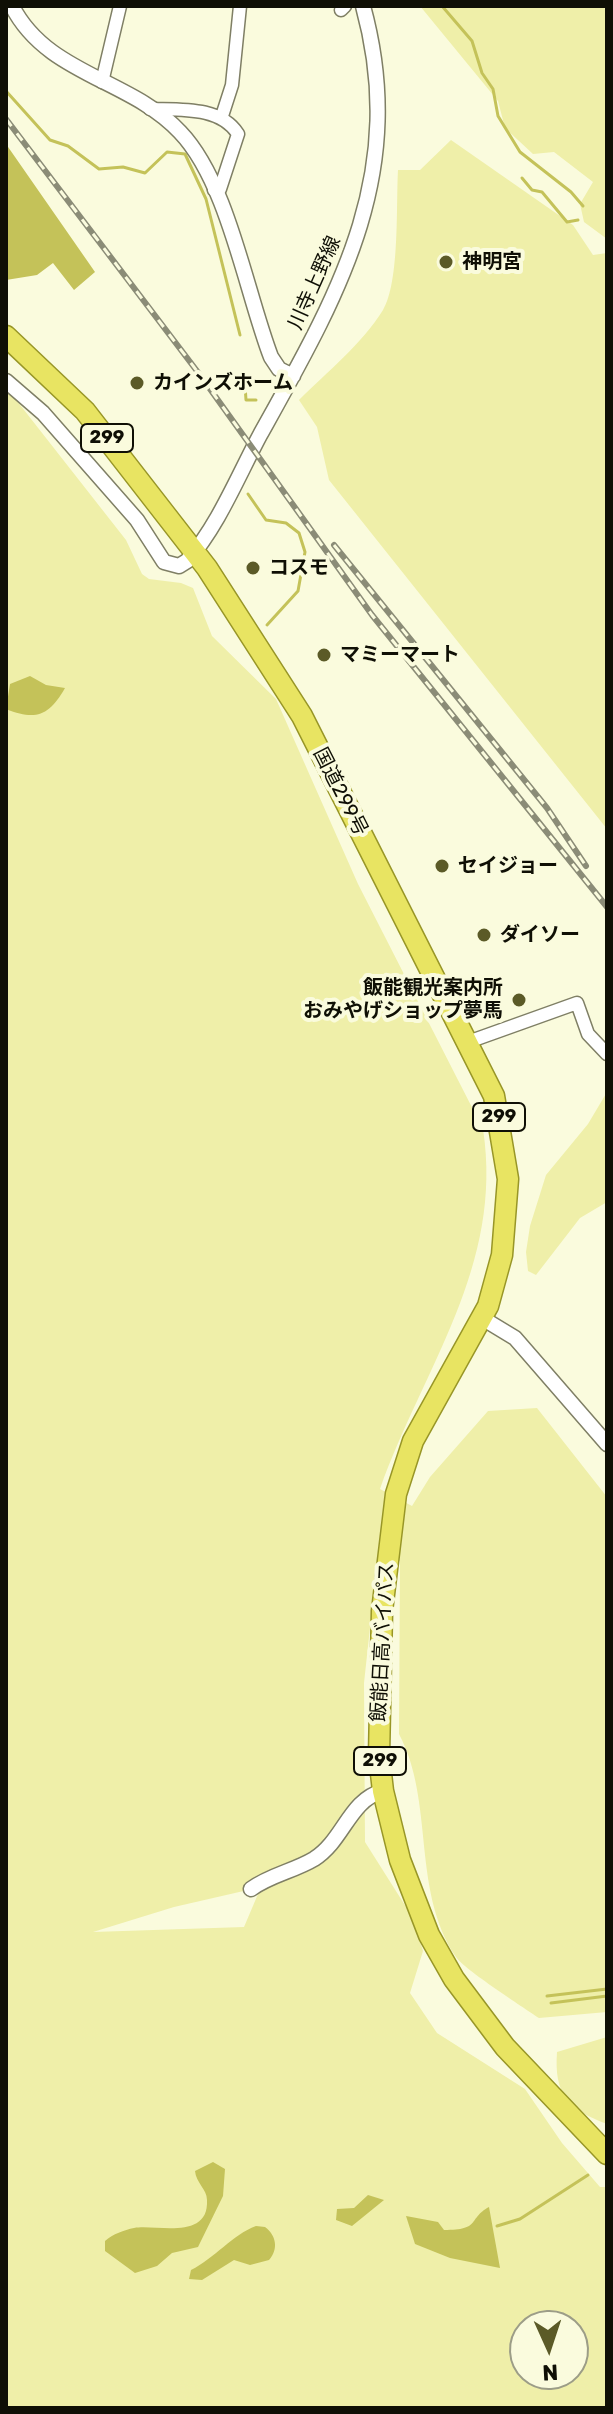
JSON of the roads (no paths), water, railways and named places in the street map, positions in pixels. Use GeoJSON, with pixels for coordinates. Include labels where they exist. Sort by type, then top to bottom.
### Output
{"type":"FeatureCollection","features":[{"type":"Feature","properties":{"kind":"highway","name":"国道299号"},"geometry":{"type":"LineString","coordinates":[[6,336],[85,411],[196,551],[302,716],[468,1042],[494,1096],[508,1179],[502,1255],[482,1318]]}},
{"type":"Feature","properties":{"kind":"highway","name":"飯能日高バイパス"},"geometry":{"type":"LineString","coordinates":[[482,1318],[413,1441],[396,1494],[379,1659],[377,1714],[383,1791],[413,1895],[454,1979],[505,2047],[607,2154]]}},
{"type":"Feature","properties":{"kind":"street"},"geometry":{"type":"LineString","coordinates":[[12,6],[38,42],[150,109],[179,130],[203,164],[214,190],[271,357],[279,369],[293,376]]}},
{"type":"Feature","properties":{"kind":"street"},"geometry":{"type":"LineString","coordinates":[[102,82],[120,6]]}},
{"type":"Feature","properties":{"kind":"street"},"geometry":{"type":"LineString","coordinates":[[222,116],[232,85],[240,6]]}},
{"type":"Feature","properties":{"kind":"street","name":"川寺上野線"},"geometry":{"type":"LineString","coordinates":[[196,551],[293,376],[346,266],[372,187],[379,109],[373,51],[363,6]]}},
{"type":"Feature","properties":{"kind":"street"},"geometry":{"type":"LineString","coordinates":[[150,109],[222,116],[238,134],[220,189],[214,190]]}},
{"type":"Feature","properties":{"kind":"street"},"geometry":{"type":"LineString","coordinates":[[6,381],[32,401],[75,448],[137,520],[164,562],[179,566],[196,551]]}},
{"type":"Feature","properties":{"kind":"street"},"geometry":{"type":"LineString","coordinates":[[468,1042],[577,1003],[588,1034],[607,1054]]}},
{"type":"Feature","properties":{"kind":"street"},"geometry":{"type":"LineString","coordinates":[[482,1318],[515,1338],[607,1444]]}},
{"type":"Feature","properties":{"kind":"street"},"geometry":{"type":"LineString","coordinates":[[251,1889],[313,1860],[344,1830],[362,1799],[383,1791]]}},
{"type":"Feature","properties":{"kind":"waterway"},"geometry":{"type":"LineString","coordinates":[[442,6],[472,41],[482,73],[493,89],[498,116],[520,152],[571,192],[583,206]]}},
{"type":"Feature","properties":{"kind":"waterway"},"geometry":{"type":"LineString","coordinates":[[6,91],[50,140],[68,146],[99,169],[123,167],[145,173],[167,152],[185,154],[206,199],[240,335]]}},
{"type":"Feature","properties":{"kind":"waterway"},"geometry":{"type":"LineString","coordinates":[[522,178],[532,190],[542,192],[567,222],[578,220]]}},
{"type":"Feature","properties":{"kind":"waterway"},"geometry":{"type":"LineString","coordinates":[[244,371],[246,400],[256,400]]}},
{"type":"Feature","properties":{"kind":"waterway"},"geometry":{"type":"LineString","coordinates":[[248,494],[266,520],[286,523],[299,533],[305,552],[298,591],[267,625]]}},
{"type":"Feature","properties":{"kind":"waterway"},"geometry":{"type":"LineString","coordinates":[[547,1996],[607,1989]]}},
{"type":"Feature","properties":{"kind":"waterway"},"geometry":{"type":"LineString","coordinates":[[551,2003],[607,1996]]}},
{"type":"Feature","properties":{"kind":"waterway"},"geometry":{"type":"LineString","coordinates":[[497,2226],[520,2219],[588,2175]]}},
{"type":"Feature","properties":{"kind":"railway"},"geometry":{"type":"LineString","coordinates":[[6,119],[200,375],[372,615],[607,907]]}},
{"type":"Feature","properties":{"kind":"railway"},"geometry":{"type":"LineString","coordinates":[[334,545],[547,808],[586,866]]}},
{"type":"Feature","properties":{"kind":"place","name":"神明宮"},"geometry":{"type":"Point","coordinates":[446,262]}},
{"type":"Feature","properties":{"kind":"place","name":"カインズホーム"},"geometry":{"type":"Point","coordinates":[137,383]}},
{"type":"Feature","properties":{"kind":"place","name":"コスモ"},"geometry":{"type":"Point","coordinates":[253,568]}},
{"type":"Feature","properties":{"kind":"place","name":"マミーマート"},"geometry":{"type":"Point","coordinates":[324,655]}},
{"type":"Feature","properties":{"kind":"place","name":"セイジョー"},"geometry":{"type":"Point","coordinates":[442,866]}},
{"type":"Feature","properties":{"kind":"place","name":"ダイソー"},"geometry":{"type":"Point","coordinates":[484,935]}},
{"type":"Feature","properties":{"kind":"place","name":"飯能観光案内所 おみやげショップ夢馬"},"geometry":{"type":"Point","coordinates":[519,1000]}}]}
